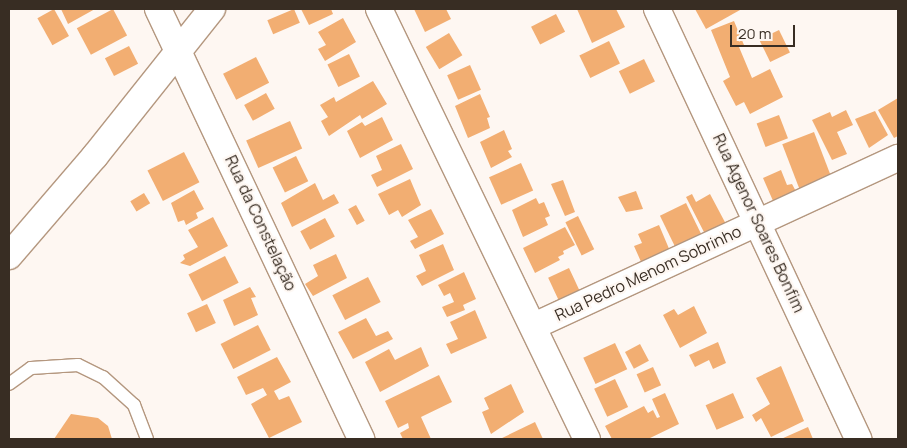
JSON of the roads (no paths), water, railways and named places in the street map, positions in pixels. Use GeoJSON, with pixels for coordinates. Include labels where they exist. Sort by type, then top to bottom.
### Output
{"type":"FeatureCollection","features":[{"type":"Feature","properties":{"kind":"street","name":"Rua da Constelação"},"geometry":{"type":"LineString","coordinates":[[158,9],[180,50],[361,439]]}},
{"type":"Feature","properties":{"kind":"street"},"geometry":{"type":"LineString","coordinates":[[9,256],[95,156],[212,9]]}},
{"type":"Feature","properties":{"kind":"street"},"geometry":{"type":"LineString","coordinates":[[379,9],[587,439]]}},
{"type":"Feature","properties":{"kind":"street","name":"Rua Agenor Soares Bonfim"},"geometry":{"type":"LineString","coordinates":[[657,9],[759,222],[858,439]]}},
{"type":"Feature","properties":{"kind":"street","name":"Rua Pedro Menom Sobrinho"},"geometry":{"type":"LineString","coordinates":[[534,326],[898,158]]}},
{"type":"Feature","properties":{"kind":"lane"},"geometry":{"type":"LineString","coordinates":[[9,384],[31,368],[78,365],[103,377],[134,405],[147,439]]}}]}
